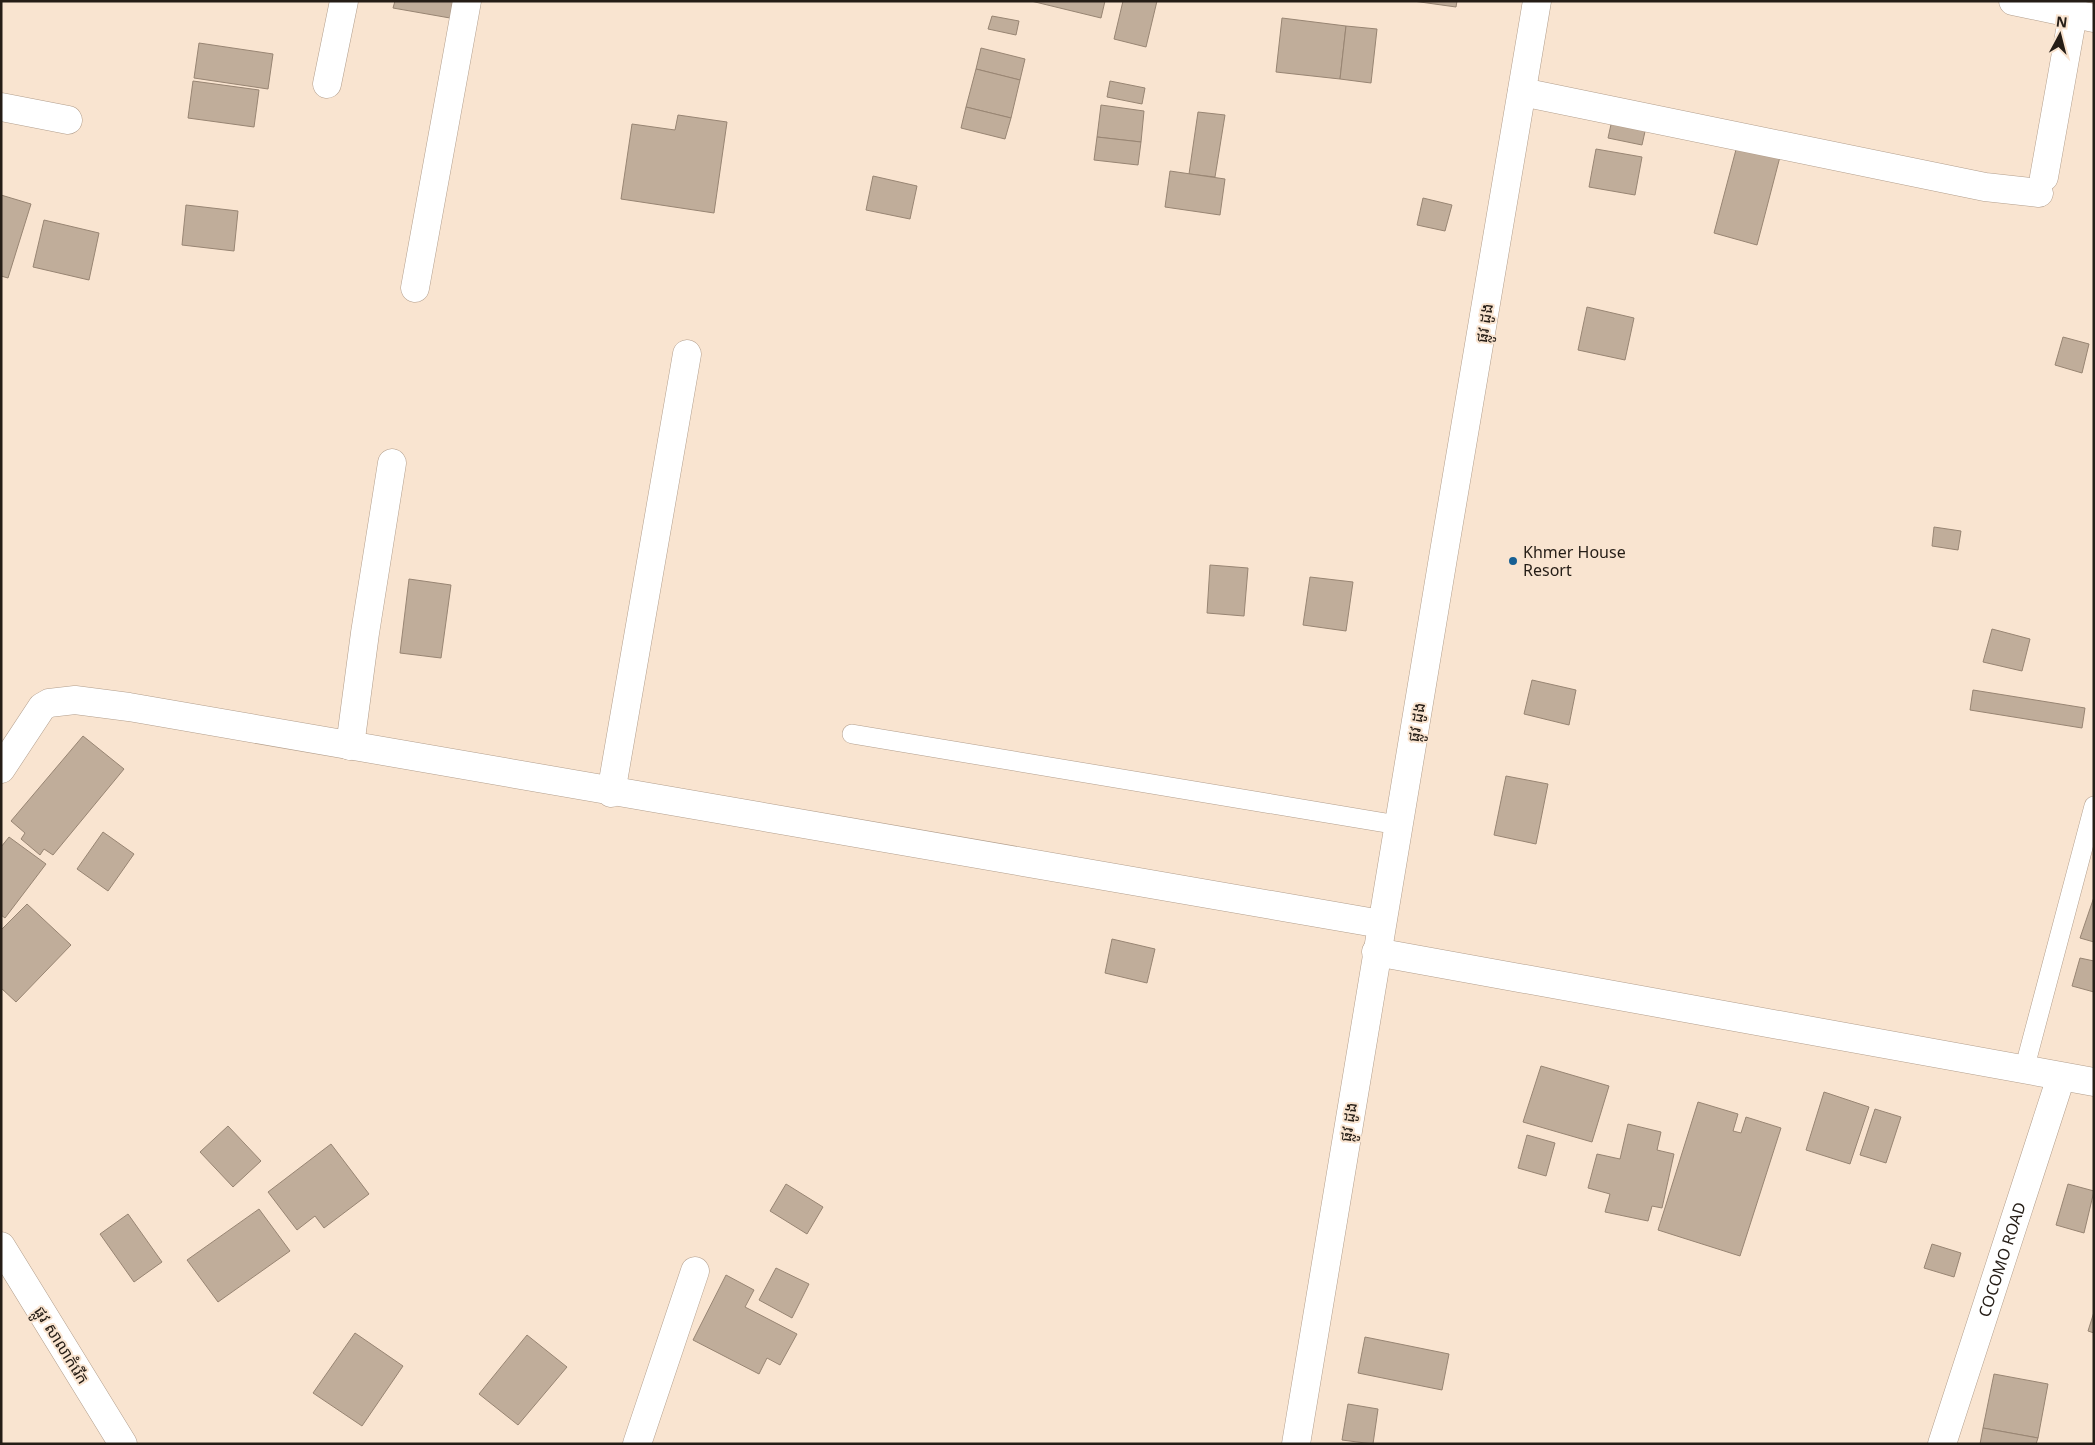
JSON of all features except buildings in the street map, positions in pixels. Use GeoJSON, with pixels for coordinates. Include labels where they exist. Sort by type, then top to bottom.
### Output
{"type":"FeatureCollection","features":[{"type":"Feature","properties":{"kind":"street"},"geometry":{"type":"LineString","coordinates":[[327,84],[344,1]]}},
{"type":"Feature","properties":{"kind":"street"},"geometry":{"type":"LineString","coordinates":[[416,288],[467,1]]}},
{"type":"Feature","properties":{"kind":"street","name":"ផ្លូវ ដូង"},"geometry":{"type":"LineString","coordinates":[[1296,1444],[1376,952],[1478,364],[1537,1]]}},
{"type":"Feature","properties":{"kind":"street"},"geometry":{"type":"LineString","coordinates":[[1522,92],[1985,187],[2041,185],[2083,16],[2013,1]]}},
{"type":"Feature","properties":{"kind":"street"},"geometry":{"type":"LineString","coordinates":[[1,107],[68,120]]}},
{"type":"Feature","properties":{"kind":"street"},"geometry":{"type":"LineString","coordinates":[[611,793],[687,354]]}},
{"type":"Feature","properties":{"kind":"street"},"geometry":{"type":"LineString","coordinates":[[350,746],[365,633],[392,463]]}},
{"type":"Feature","properties":{"kind":"street"},"geometry":{"type":"LineString","coordinates":[[1,769],[42,707],[58,700],[75,700],[129,707],[611,793],[1381,924]]}},
{"type":"Feature","properties":{"kind":"street"},"geometry":{"type":"LineString","coordinates":[[1376,952],[2094,1082]]}},
{"type":"Feature","properties":{"kind":"street","name":"COCOMO ROAD"},"geometry":{"type":"LineString","coordinates":[[1942,1444],[2061,1077]]}},
{"type":"Feature","properties":{"kind":"street","name":"ផ្លូវ សាលាកំរើក"},"geometry":{"type":"LineString","coordinates":[[1,1246],[123,1444]]}},
{"type":"Feature","properties":{"kind":"street"},"geometry":{"type":"LineString","coordinates":[[637,1444],[695,1271]]}},
{"type":"Feature","properties":{"kind":"lane"},"geometry":{"type":"LineString","coordinates":[[852,734],[1398,825]]}},
{"type":"Feature","properties":{"kind":"lane"},"geometry":{"type":"LineString","coordinates":[[2024,1070],[2094,806]]}},
{"type":"Feature","properties":{"kind":"place","name":"Khmer House Resort"},"geometry":{"type":"Point","coordinates":[1513,561]}}]}
